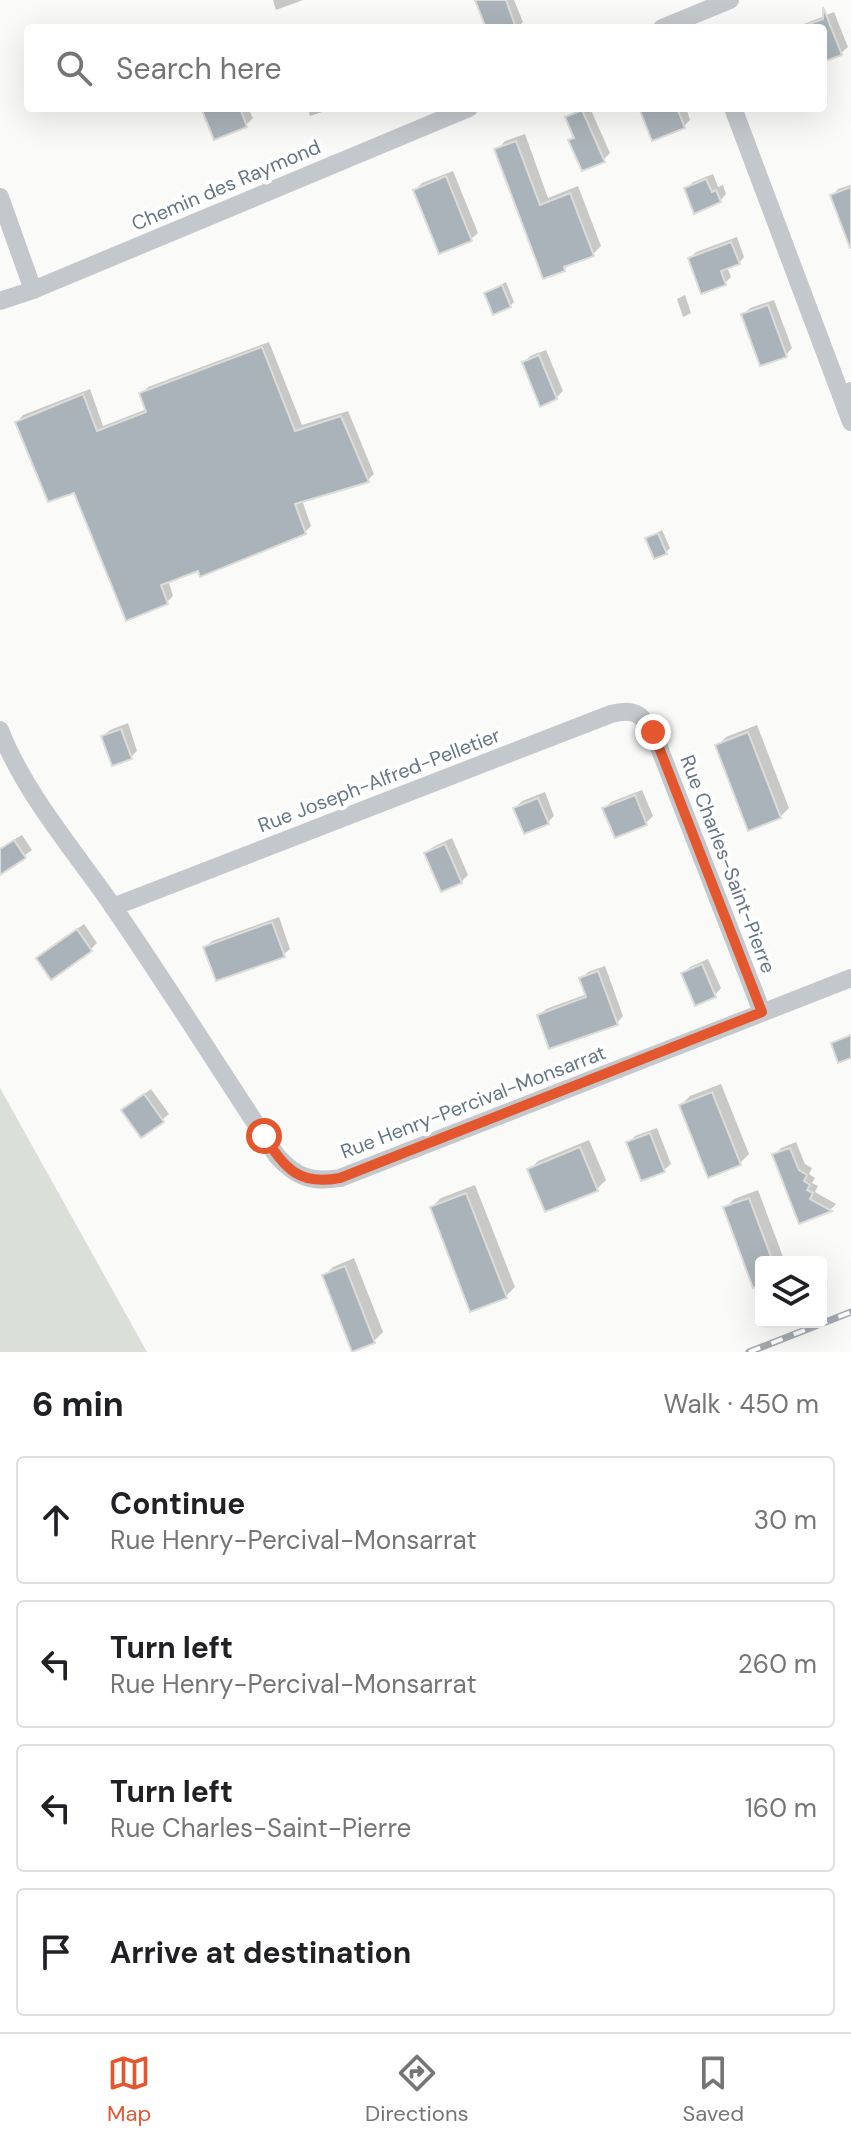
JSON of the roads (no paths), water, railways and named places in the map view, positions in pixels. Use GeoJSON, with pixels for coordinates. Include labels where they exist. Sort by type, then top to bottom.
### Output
{"type":"FeatureCollection","features":[{"type":"Feature","properties":{"kind":"street"},"geometry":{"type":"LineString","coordinates":[[700,20],[730,0]]}},
{"type":"Feature","properties":{"kind":"street","name":"Chemin des Raymond"},"geometry":{"type":"LineString","coordinates":[[0,301],[459,112]]}},
{"type":"Feature","properties":{"kind":"street"},"geometry":{"type":"LineString","coordinates":[[735,112],[846,393],[851,422]]}},
{"type":"Feature","properties":{"kind":"street"},"geometry":{"type":"LineString","coordinates":[[0,197],[33,290]]}},
{"type":"Feature","properties":{"kind":"street","name":"Rue Joseph-Alfred-Pelletier"},"geometry":{"type":"LineString","coordinates":[[113,907],[611,714],[636,711],[653,732]]}},
{"type":"Feature","properties":{"kind":"street","name":"Rue Henry-Percival-Monsarrat"},"geometry":{"type":"LineString","coordinates":[[0,730],[10,755],[32,791],[113,907],[277,1156],[291,1171],[305,1179],[323,1181],[340,1178],[851,978]]}},
{"type":"Feature","properties":{"kind":"street","name":"Rue Charles-Saint-Pierre"},"geometry":{"type":"LineString","coordinates":[[653,732],[762,1012]]}},
{"type":"Feature","properties":{"kind":"railway"},"geometry":{"type":"LineString","coordinates":[[749,1352],[851,1312]]}}]}
